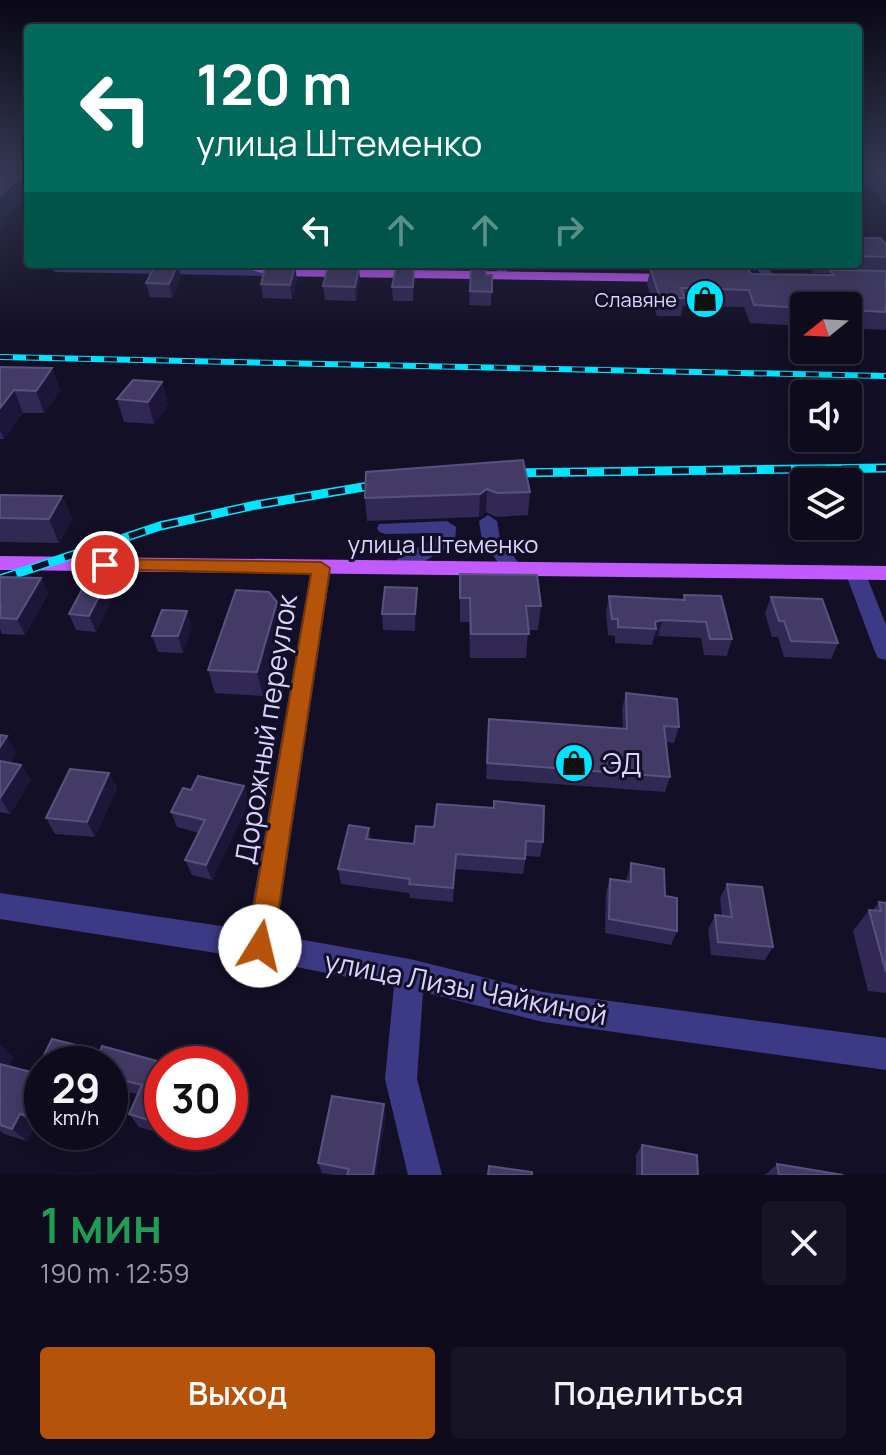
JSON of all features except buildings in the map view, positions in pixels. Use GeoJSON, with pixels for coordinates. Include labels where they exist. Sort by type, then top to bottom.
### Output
{"type":"FeatureCollection","features":[{"type":"Feature","properties":{"kind":"main road"},"geometry":{"type":"LineString","coordinates":[[256,268],[271,272],[502,270],[691,278]]}},
{"type":"Feature","properties":{"kind":"main road"},"geometry":{"type":"LineString","coordinates":[[754,279],[784,280]]}},
{"type":"Feature","properties":{"kind":"main road","name":"улица Штеменко"},"geometry":{"type":"LineString","coordinates":[[0,563],[886,573]]}},
{"type":"Feature","properties":{"kind":"street"},"geometry":{"type":"LineString","coordinates":[[55,268],[271,272]]}},
{"type":"Feature","properties":{"kind":"street"},"geometry":{"type":"LineString","coordinates":[[762,268],[770,280]]}},
{"type":"Feature","properties":{"kind":"street"},"geometry":{"type":"LineString","coordinates":[[488,521],[491,540],[514,570]]}},
{"type":"Feature","properties":{"kind":"street"},"geometry":{"type":"LineString","coordinates":[[386,528],[447,527],[448,539],[396,569]]}},
{"type":"Feature","properties":{"kind":"street","name":"Дорожный переулок"},"geometry":{"type":"LineString","coordinates":[[260,946],[321,568]]}},
{"type":"Feature","properties":{"kind":"street"},"geometry":{"type":"LineString","coordinates":[[855,572],[886,652]]}},
{"type":"Feature","properties":{"kind":"street","name":"улица Лизы Чайкиной"},"geometry":{"type":"LineString","coordinates":[[0,906],[260,946],[410,974],[543,1007],[886,1054]]}},
{"type":"Feature","properties":{"kind":"street"},"geometry":{"type":"LineString","coordinates":[[410,974],[401,1079],[425,1175]]}},
{"type":"Feature","properties":{"kind":"railway"},"geometry":{"type":"LineString","coordinates":[[0,357],[886,376]]}},
{"type":"Feature","properties":{"kind":"railway"},"geometry":{"type":"LineString","coordinates":[[502,473],[886,468]]}},
{"type":"Feature","properties":{"kind":"railway"},"geometry":{"type":"LineString","coordinates":[[0,579],[160,526],[256,505],[387,483]]}},
{"type":"Feature","properties":{"kind":"place","name":"Славяне"},"geometry":{"type":"Point","coordinates":[705,299]}},
{"type":"Feature","properties":{"kind":"place","name":"ЭД"},"geometry":{"type":"Point","coordinates":[574,763]}},
{"type":"Feature","properties":{"kind":"route"},"geometry":{"type":"LineString","coordinates":[[105,565],[321,568],[260,946]]}}]}
